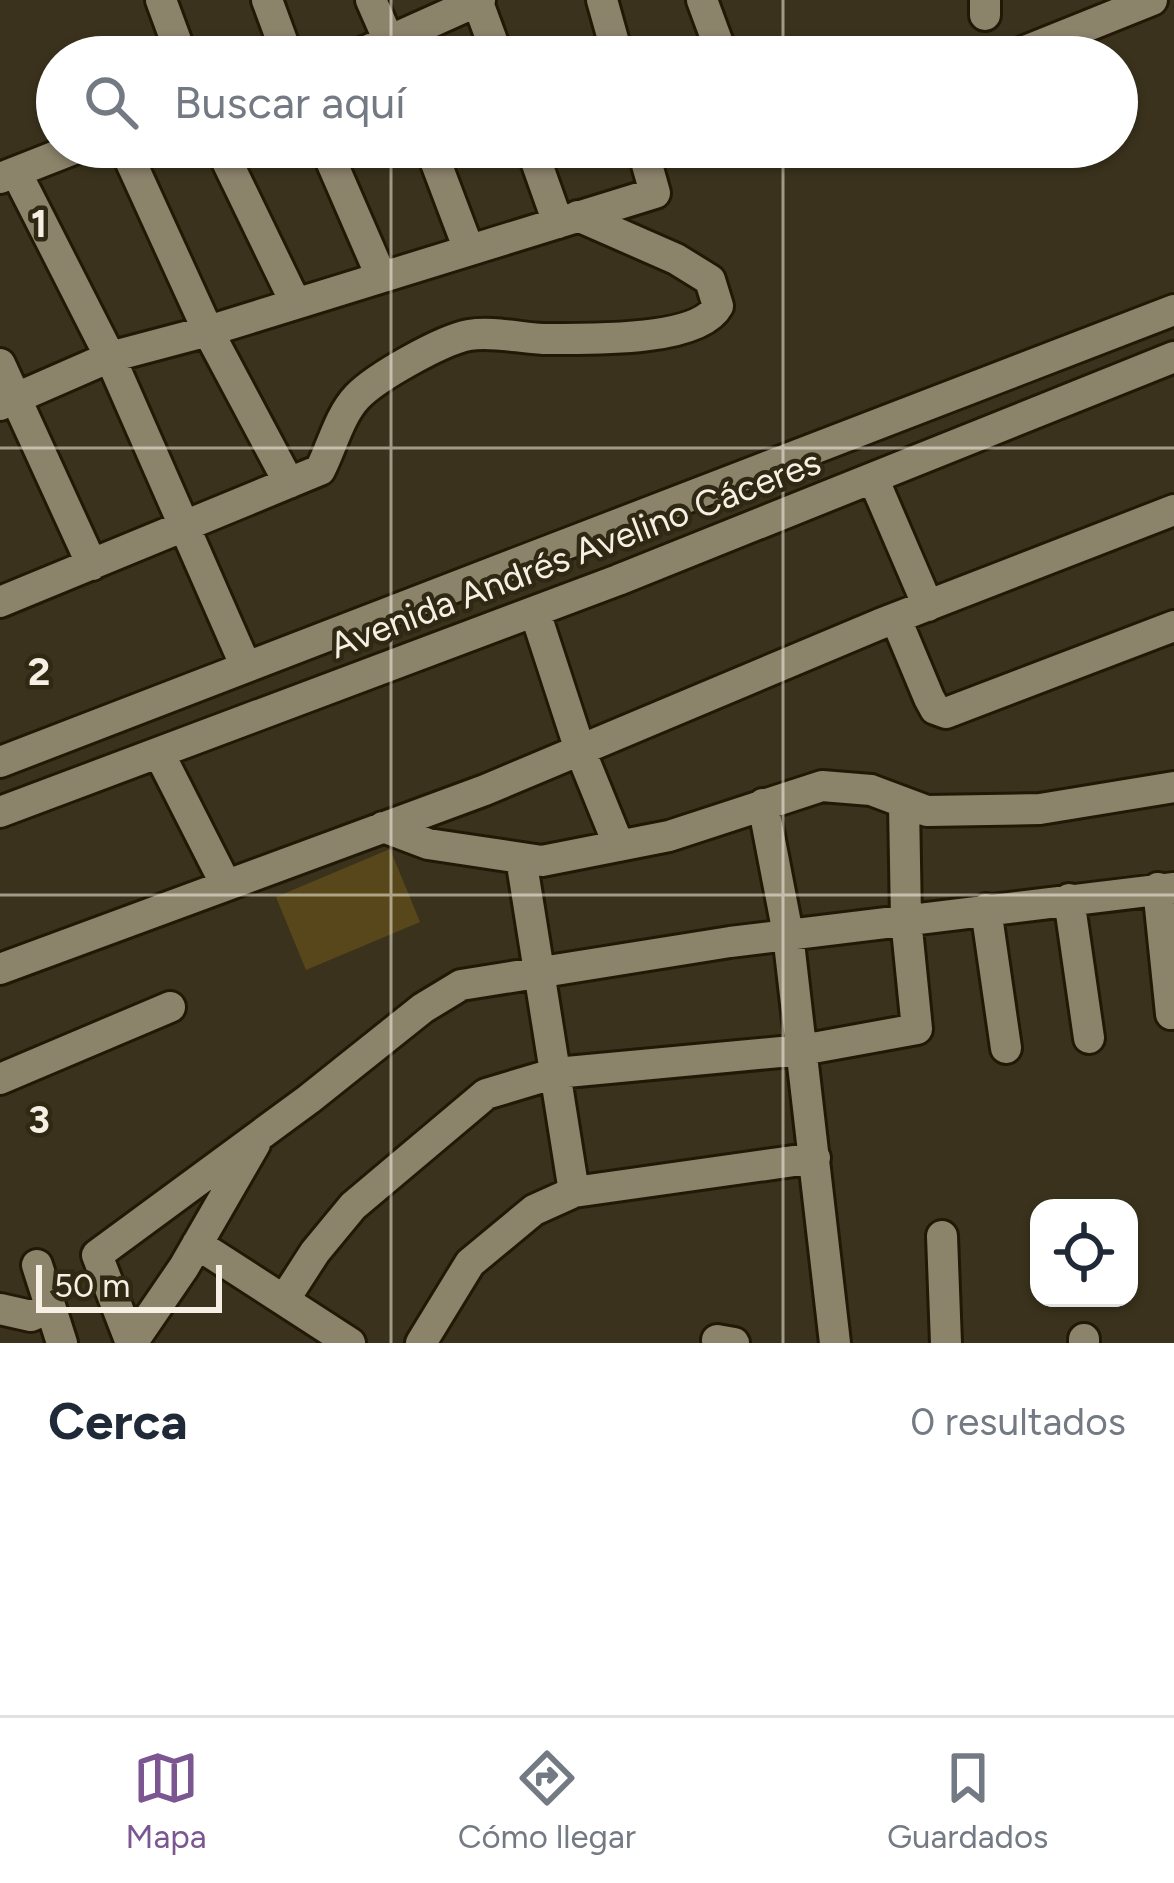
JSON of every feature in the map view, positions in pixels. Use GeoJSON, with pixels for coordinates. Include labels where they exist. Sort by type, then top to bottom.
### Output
{"type":"FeatureCollection","features":[{"type":"Feature","properties":{"kind":"street"},"geometry":{"type":"LineString","coordinates":[[161,0],[174,36]]}},
{"type":"Feature","properties":{"kind":"street"},"geometry":{"type":"LineString","coordinates":[[267,0],[280,36]]}},
{"type":"Feature","properties":{"kind":"street"},"geometry":{"type":"LineString","coordinates":[[371,0],[387,36]]}},
{"type":"Feature","properties":{"kind":"street"},"geometry":{"type":"LineString","coordinates":[[416,36],[478,0],[491,36]]}},
{"type":"Feature","properties":{"kind":"street"},"geometry":{"type":"LineString","coordinates":[[602,0],[612,36]]}},
{"type":"Feature","properties":{"kind":"street"},"geometry":{"type":"LineString","coordinates":[[702,0],[715,36]]}},
{"type":"Feature","properties":{"kind":"street"},"geometry":{"type":"LineString","coordinates":[[1062,36],[1152,0]]}},
{"type":"Feature","properties":{"kind":"street"},"geometry":{"type":"LineString","coordinates":[[36,164],[8,175],[110,356],[247,667]]}},
{"type":"Feature","properties":{"kind":"street"},"geometry":{"type":"LineString","coordinates":[[134,168],[208,331],[290,483]]}},
{"type":"Feature","properties":{"kind":"street"},"geometry":{"type":"LineString","coordinates":[[230,168],[295,302]]}},
{"type":"Feature","properties":{"kind":"street"},"geometry":{"type":"LineString","coordinates":[[334,168],[381,276]]}},
{"type":"Feature","properties":{"kind":"street"},"geometry":{"type":"LineString","coordinates":[[438,168],[469,250]]}},
{"type":"Feature","properties":{"kind":"street"},"geometry":{"type":"LineString","coordinates":[[0,602],[320,470],[352,401],[441,345],[470,335],[541,339],[665,334],[714,314],[718,306],[710,280],[676,259],[568,219],[542,168]]}},
{"type":"Feature","properties":{"kind":"street"},"geometry":{"type":"LineString","coordinates":[[8,402],[110,356],[208,331],[655,193],[648,168]]}},
{"type":"Feature","properties":{"kind":"street","name":"Avenida Andrés Avelino Cáceres"},"geometry":{"type":"LineString","coordinates":[[0,762],[1174,310]]}},
{"type":"Feature","properties":{"kind":"street","name":"Avenida Andrés Avelino Cáceres"},"geometry":{"type":"LineString","coordinates":[[0,812],[535,612],[1174,357]]}},
{"type":"Feature","properties":{"kind":"street"},"geometry":{"type":"LineString","coordinates":[[0,364],[8,402],[92,565]]}},
{"type":"Feature","properties":{"kind":"street"},"geometry":{"type":"LineString","coordinates":[[873,478],[928,606]]}},
{"type":"Feature","properties":{"kind":"street"},"geometry":{"type":"LineString","coordinates":[[0,969],[580,750],[1174,510]]}},
{"type":"Feature","properties":{"kind":"street"},"geometry":{"type":"LineString","coordinates":[[535,612],[580,750],[619,846]]}},
{"type":"Feature","properties":{"kind":"street"},"geometry":{"type":"LineString","coordinates":[[896,619],[928,698],[934,709],[946,713],[1174,626]]}},
{"type":"Feature","properties":{"kind":"street"},"geometry":{"type":"LineString","coordinates":[[160,754],[226,885]]}},
{"type":"Feature","properties":{"kind":"street"},"geometry":{"type":"LineString","coordinates":[[383,827],[428,844],[542,862],[669,836],[822,786],[871,790],[927,812],[1040,809],[1174,787]]}},
{"type":"Feature","properties":{"kind":"street"},"geometry":{"type":"LineString","coordinates":[[763,804],[788,934],[835,1343]]}},
{"type":"Feature","properties":{"kind":"street"},"geometry":{"type":"LineString","coordinates":[[284,1300],[352,1206],[486,1094],[556,1073],[802,1049],[917,1029],[906,920],[904,805]]}},
{"type":"Feature","properties":{"kind":"street"},"geometry":{"type":"LineString","coordinates":[[521,858],[574,1192]]}},
{"type":"Feature","properties":{"kind":"street"},"geometry":{"type":"LineString","coordinates":[[132,1343],[98,1255],[423,1007],[460,985],[788,934],[1166,888],[1171,1014]]}},
{"type":"Feature","properties":{"kind":"street"},"geometry":{"type":"LineString","coordinates":[[1069,899],[1089,1038]]}},
{"type":"Feature","properties":{"kind":"street"},"geometry":{"type":"LineString","coordinates":[[986,910],[1006,1048]]}},
{"type":"Feature","properties":{"kind":"street"},"geometry":{"type":"LineString","coordinates":[[0,1079],[170,1007]]}},
{"type":"Feature","properties":{"kind":"street"},"geometry":{"type":"LineString","coordinates":[[132,1343],[264,1130]]}},
{"type":"Feature","properties":{"kind":"street"},"geometry":{"type":"LineString","coordinates":[[421,1343],[470,1263],[533,1210],[574,1192],[815,1158]]}},
{"type":"Feature","properties":{"kind":"street"},"geometry":{"type":"LineString","coordinates":[[943,1236],[946,1343]]}},
{"type":"Feature","properties":{"kind":"street"},"geometry":{"type":"LineString","coordinates":[[197,1244],[350,1343]]}},
{"type":"Feature","properties":{"kind":"street"},"geometry":{"type":"LineString","coordinates":[[37,1265],[62,1343]]}},
{"type":"Feature","properties":{"kind":"street"},"geometry":{"type":"LineString","coordinates":[[0,1310],[31,1316],[50,1308]]}},
{"type":"Feature","properties":{"kind":"shaded area"},"geometry":{"type":"Polygon","coordinates":[[[390,849],[420,922],[306,970],[276,897],[390,849]]]}}]}
